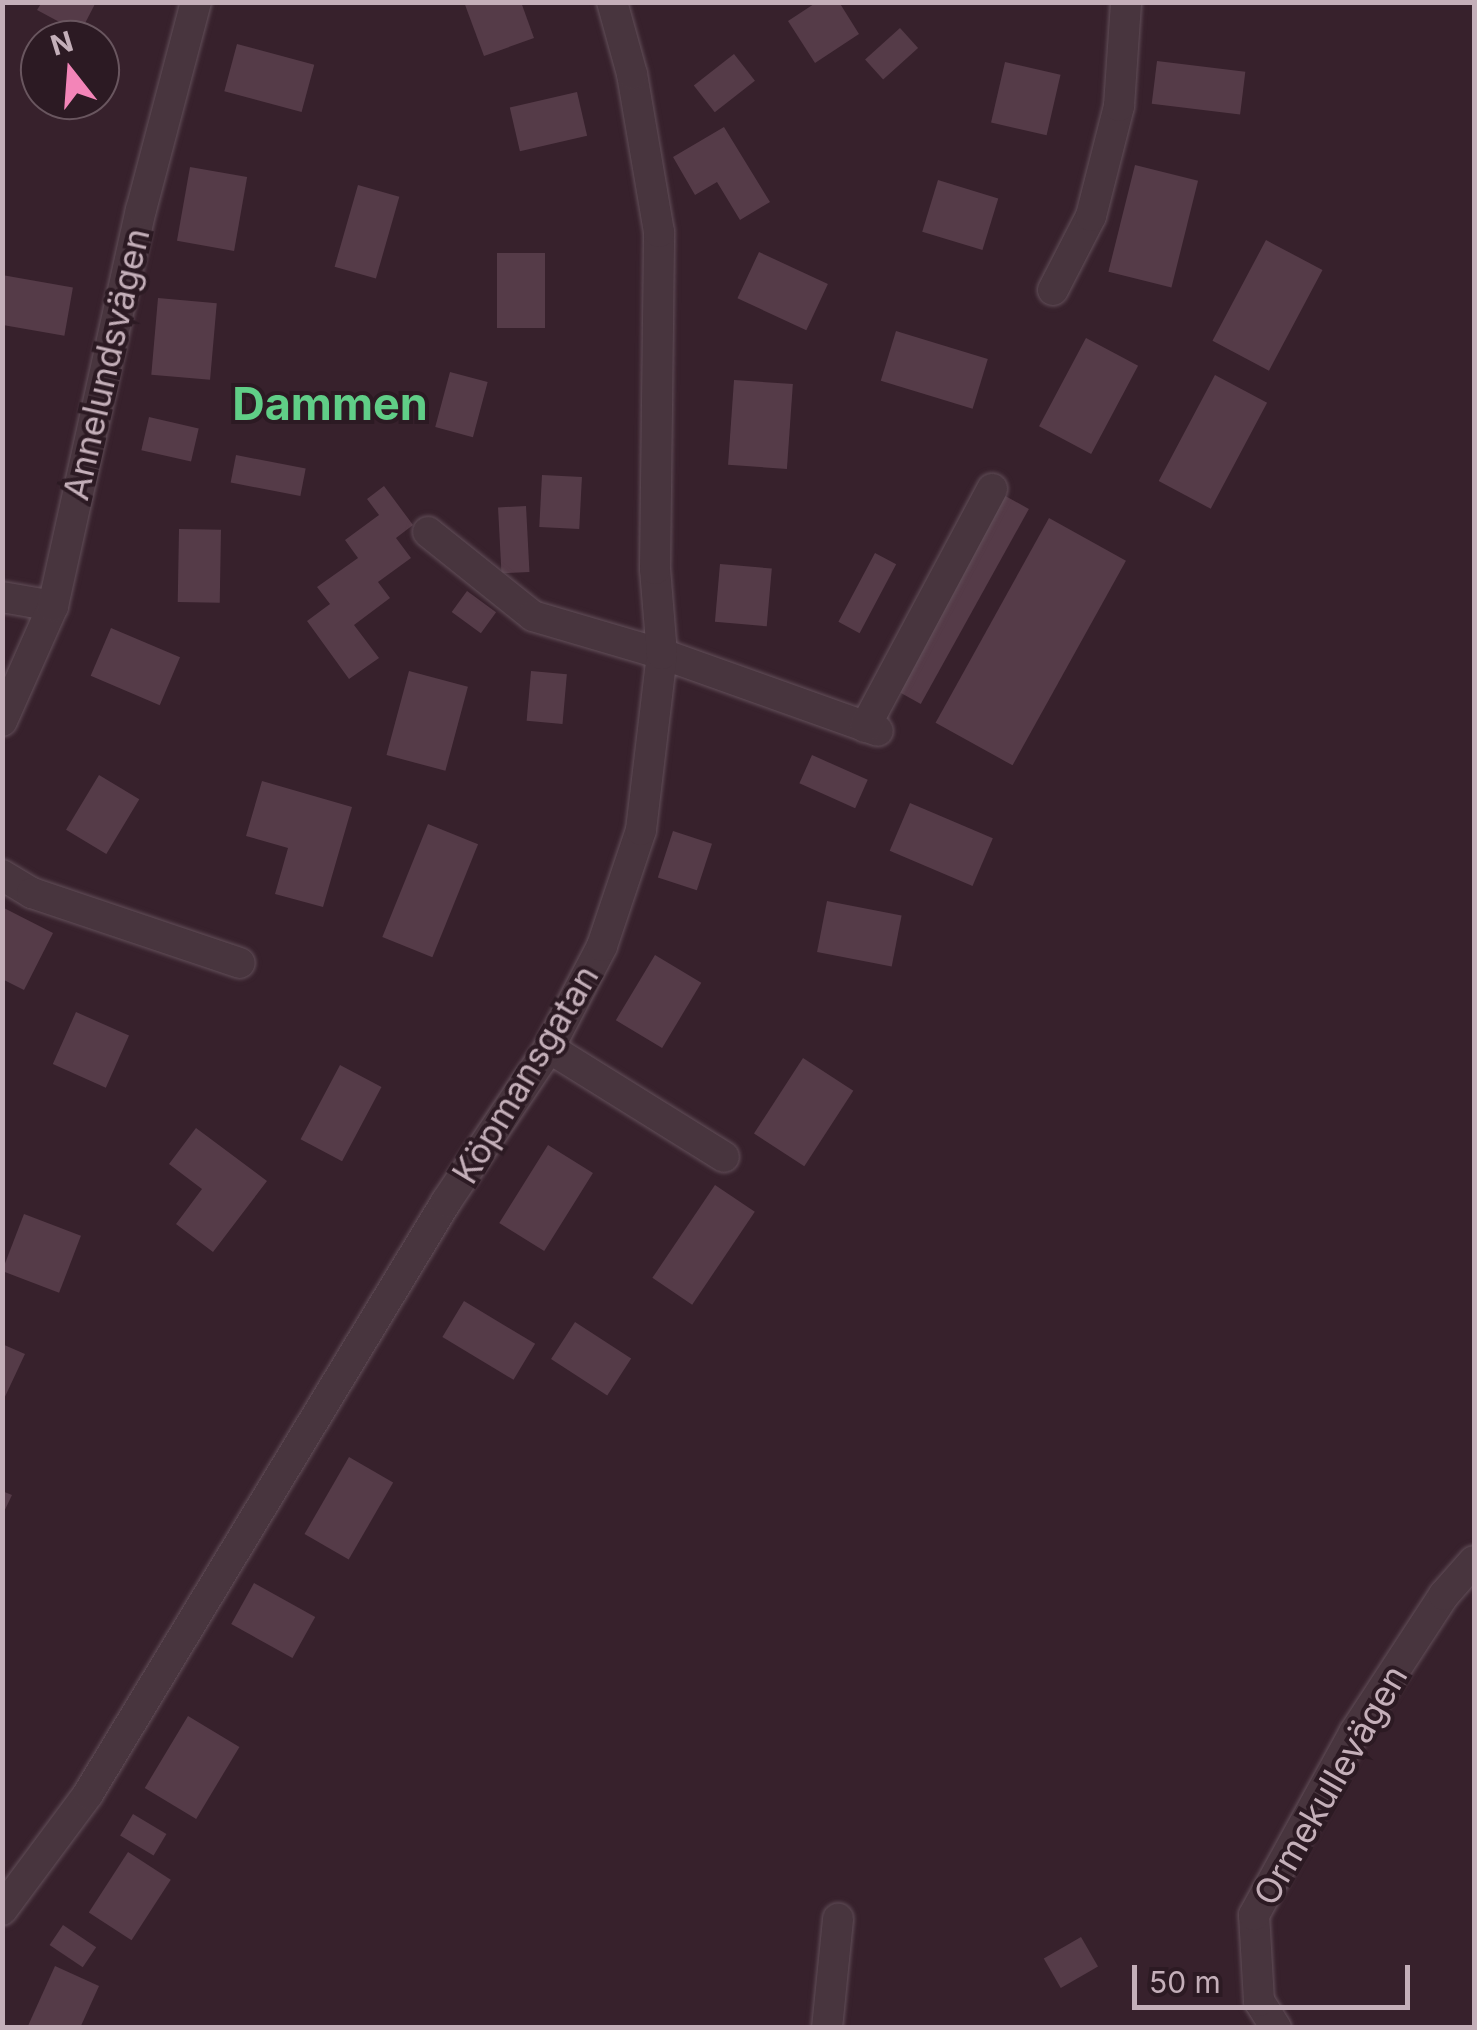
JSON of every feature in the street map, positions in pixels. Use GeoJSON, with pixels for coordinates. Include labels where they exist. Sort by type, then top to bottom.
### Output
{"type":"FeatureCollection","features":[{"type":"Feature","properties":{"kind":"street","name":"Annelundsvägen"},"geometry":{"type":"LineString","coordinates":[[2,720],[52,606],[141,210],[196,2]]}},
{"type":"Feature","properties":{"kind":"street","name":"Köpmansgatan"},"geometry":{"type":"LineString","coordinates":[[2,1910],[88,1794],[446,1202],[549,1048],[602,946],[641,830],[662,654],[656,569],[659,232],[632,74],[612,2]]}},
{"type":"Feature","properties":{"kind":"street"},"geometry":{"type":"LineString","coordinates":[[1052,290],[1091,216],[1106,161],[1120,106],[1126,2]]}},
{"type":"Feature","properties":{"kind":"street"},"geometry":{"type":"LineString","coordinates":[[428,532],[533,616],[662,654],[871,729],[992,489]]}},
{"type":"Feature","properties":{"kind":"street"},"geometry":{"type":"LineString","coordinates":[[2,597],[52,606]]}},
{"type":"Feature","properties":{"kind":"street"},"geometry":{"type":"LineString","coordinates":[[2,874],[32,893],[240,963]]}},
{"type":"Feature","properties":{"kind":"street"},"geometry":{"type":"LineString","coordinates":[[549,1048],[724,1157]]}},
{"type":"Feature","properties":{"kind":"street","name":"Ormekullevägen"},"geometry":{"type":"LineString","coordinates":[[1276,2028],[1259,2001],[1254,1915],[1354,1733],[1444,1595],[1474,1561]]}},
{"type":"Feature","properties":{"kind":"street"},"geometry":{"type":"LineString","coordinates":[[827,2028],[838,1919]]}},
{"type":"Feature","properties":{"kind":"building"},"geometry":{"type":"Polygon","coordinates":[[[42,2],[96,2],[87,20],[56,20],[37,10],[42,2]]]}},
{"type":"Feature","properties":{"kind":"building"},"geometry":{"type":"Polygon","coordinates":[[[464,2],[521,2],[534,38],[484,56],[464,2]]]}},
{"type":"Feature","properties":{"kind":"building"},"geometry":{"type":"Polygon","coordinates":[[[817,2],[839,2],[859,34],[815,63],[788,21],[817,2]]]}},
{"type":"Feature","properties":{"kind":"building"},"geometry":{"type":"Polygon","coordinates":[[[900,28],[918,48],[883,80],[865,59],[900,28]]]}},
{"type":"Feature","properties":{"kind":"building"},"geometry":{"type":"Polygon","coordinates":[[[237,44],[314,65],[302,112],[224,91],[237,44]]]}},
{"type":"Feature","properties":{"kind":"building"},"geometry":{"type":"Polygon","coordinates":[[[734,54],[755,81],[715,112],[694,85],[734,54]]]}},
{"type":"Feature","properties":{"kind":"building"},"geometry":{"type":"Polygon","coordinates":[[[1157,61],[1245,72],[1240,115],[1152,104],[1157,61]]]}},
{"type":"Feature","properties":{"kind":"building"},"geometry":{"type":"Polygon","coordinates":[[[1005,62],[1061,75],[1047,135],[991,122],[1005,62]]]}},
{"type":"Feature","properties":{"kind":"building"},"geometry":{"type":"Polygon","coordinates":[[[577,92],[587,136],[520,151],[510,108],[577,92]]]}},
{"type":"Feature","properties":{"kind":"building"},"geometry":{"type":"Polygon","coordinates":[[[724,127],[770,202],[740,220],[717,182],[695,195],[673,157],[724,127]]]}},
{"type":"Feature","properties":{"kind":"building"},"geometry":{"type":"Polygon","coordinates":[[[1135,165],[1198,181],[1171,287],[1108,272],[1135,165]]]}},
{"type":"Feature","properties":{"kind":"building"},"geometry":{"type":"Polygon","coordinates":[[[190,167],[247,177],[234,251],[177,241],[190,167]]]}},
{"type":"Feature","properties":{"kind":"building"},"geometry":{"type":"Polygon","coordinates":[[[938,180],[998,198],[982,250],[922,232],[938,180]]]}},
{"type":"Feature","properties":{"kind":"building"},"geometry":{"type":"Polygon","coordinates":[[[358,185],[399,197],[376,279],[335,267],[358,185]]]}},
{"type":"Feature","properties":{"kind":"building"},"geometry":{"type":"Polygon","coordinates":[[[1266,240],[1323,270],[1269,371],[1212,341],[1266,240]]]}},
{"type":"Feature","properties":{"kind":"building"},"geometry":{"type":"Polygon","coordinates":[[[759,252],[828,284],[806,330],[737,298],[759,252]]]}},
{"type":"Feature","properties":{"kind":"building"},"geometry":{"type":"Polygon","coordinates":[[[497,253],[545,253],[545,328],[497,328],[497,253]]]}},
{"type":"Feature","properties":{"kind":"building"},"geometry":{"type":"Polygon","coordinates":[[[2,275],[73,288],[64,336],[2,325],[2,275]]]}},
{"type":"Feature","properties":{"kind":"building"},"geometry":{"type":"Polygon","coordinates":[[[158,298],[217,303],[210,380],[151,375],[158,298]]]}},
{"type":"Feature","properties":{"kind":"building"},"geometry":{"type":"Polygon","coordinates":[[[896,331],[988,359],[973,409],[881,381],[896,331]]]}},
{"type":"Feature","properties":{"kind":"building"},"geometry":{"type":"Polygon","coordinates":[[[1086,338],[1138,366],[1091,454],[1039,426],[1086,338]]]}},
{"type":"Feature","properties":{"kind":"building"},"geometry":{"type":"Polygon","coordinates":[[[450,372],[488,382],[473,437],[435,427],[450,372]]]}},
{"type":"Feature","properties":{"kind":"building"},"geometry":{"type":"Polygon","coordinates":[[[1215,375],[1267,403],[1211,509],[1159,481],[1215,375]]]}},
{"type":"Feature","properties":{"kind":"building"},"geometry":{"type":"Polygon","coordinates":[[[734,380],[793,384],[787,469],[728,465],[734,380]]]}},
{"type":"Feature","properties":{"kind":"building"},"geometry":{"type":"Polygon","coordinates":[[[149,417],[199,428],[191,462],[141,450],[149,417]]]}},
{"type":"Feature","properties":{"kind":"building"},"geometry":{"type":"Polygon","coordinates":[[[236,455],[306,469],[300,496],[231,482],[236,455]]]}},
{"type":"Feature","properties":{"kind":"building"},"geometry":{"type":"Polygon","coordinates":[[[542,475],[582,477],[579,529],[539,527],[542,475]]]}},
{"type":"Feature","properties":{"kind":"building"},"geometry":{"type":"Polygon","coordinates":[[[384,486],[413,525],[396,538],[411,558],[378,582],[390,598],[354,625],[379,658],[349,679],[307,621],[330,604],[317,587],[358,558],[345,540],[379,515],[367,499],[384,486]]]}},
{"type":"Feature","properties":{"kind":"building"},"geometry":{"type":"Polygon","coordinates":[[[1000,493],[1029,509],[921,704],[892,688],[1000,493]]]}},
{"type":"Feature","properties":{"kind":"building"},"geometry":{"type":"Polygon","coordinates":[[[526,506],[529,572],[501,573],[498,507],[526,506]]]}},
{"type":"Feature","properties":{"kind":"building"},"geometry":{"type":"Polygon","coordinates":[[[1049,518],[1126,561],[1013,765],[936,723],[1049,518]]]}},
{"type":"Feature","properties":{"kind":"building"},"geometry":{"type":"Polygon","coordinates":[[[179,529],[221,530],[220,603],[178,602],[179,529]]]}},
{"type":"Feature","properties":{"kind":"building"},"geometry":{"type":"Polygon","coordinates":[[[875,553],[896,564],[860,633],[838,622],[875,553]]]}},
{"type":"Feature","properties":{"kind":"building"},"geometry":{"type":"Polygon","coordinates":[[[720,564],[772,569],[767,626],[715,622],[720,564]]]}},
{"type":"Feature","properties":{"kind":"building"},"geometry":{"type":"Polygon","coordinates":[[[467,591],[496,612],[481,633],[452,612],[467,591]]]}},
{"type":"Feature","properties":{"kind":"building"},"geometry":{"type":"Polygon","coordinates":[[[111,628],[180,657],[160,705],[91,676],[111,628]]]}},
{"type":"Feature","properties":{"kind":"building"},"geometry":{"type":"Polygon","coordinates":[[[409,671],[468,687],[445,771],[386,755],[409,671]]]}},
{"type":"Feature","properties":{"kind":"building"},"geometry":{"type":"Polygon","coordinates":[[[531,671],[567,674],[563,724],[527,721],[531,671]]]}},
{"type":"Feature","properties":{"kind":"building"},"geometry":{"type":"Polygon","coordinates":[[[812,755],[868,780],[855,808],[799,783],[812,755]]]}},
{"type":"Feature","properties":{"kind":"building"},"geometry":{"type":"Polygon","coordinates":[[[99,775],[139,799],[106,854],[66,830],[99,775]]]}},
{"type":"Feature","properties":{"kind":"building"},"geometry":{"type":"Polygon","coordinates":[[[262,781],[352,807],[323,907],[275,894],[288,848],[246,836],[262,781]]]}},
{"type":"Feature","properties":{"kind":"building"},"geometry":{"type":"Polygon","coordinates":[[[910,803],[993,838],[973,886],[890,851],[910,803]]]}},
{"type":"Feature","properties":{"kind":"building"},"geometry":{"type":"Polygon","coordinates":[[[428,824],[478,844],[432,957],[382,937],[428,824]]]}},
{"type":"Feature","properties":{"kind":"building"},"geometry":{"type":"Polygon","coordinates":[[[673,831],[712,844],[697,890],[658,878],[673,831]]]}},
{"type":"Feature","properties":{"kind":"building"},"geometry":{"type":"Polygon","coordinates":[[[827,901],[902,916],[892,967],[817,952],[827,901]]]}},
{"type":"Feature","properties":{"kind":"building"},"geometry":{"type":"Polygon","coordinates":[[[2,907],[53,933],[24,990],[2,979],[2,907]]]}},
{"type":"Feature","properties":{"kind":"building"},"geometry":{"type":"Polygon","coordinates":[[[655,955],[701,983],[662,1048],[616,1020],[655,955]]]}},
{"type":"Feature","properties":{"kind":"building"},"geometry":{"type":"Polygon","coordinates":[[[76,1012],[129,1036],[106,1088],[53,1064],[76,1012]]]}},
{"type":"Feature","properties":{"kind":"building"},"geometry":{"type":"Polygon","coordinates":[[[803,1058],[853,1091],[804,1166],[754,1133],[803,1058]]]}},
{"type":"Feature","properties":{"kind":"building"},"geometry":{"type":"Polygon","coordinates":[[[340,1065],[381,1087],[342,1161],[301,1139],[340,1065]]]}},
{"type":"Feature","properties":{"kind":"building"},"geometry":{"type":"Polygon","coordinates":[[[196,1128],[267,1181],[213,1252],[176,1224],[202,1189],[169,1164],[196,1128]]]}},
{"type":"Feature","properties":{"kind":"building"},"geometry":{"type":"Polygon","coordinates":[[[548,1145],[593,1173],[544,1251],[499,1223],[548,1145]]]}},
{"type":"Feature","properties":{"kind":"building"},"geometry":{"type":"Polygon","coordinates":[[[715,1185],[755,1212],[692,1305],[652,1278],[715,1185]]]}},
{"type":"Feature","properties":{"kind":"building"},"geometry":{"type":"Polygon","coordinates":[[[24,1214],[81,1236],[59,1293],[2,1271],[24,1214]]]}},
{"type":"Feature","properties":{"kind":"building"},"geometry":{"type":"Polygon","coordinates":[[[464,1301],[535,1344],[514,1380],[442,1337],[464,1301]]]}},
{"type":"Feature","properties":{"kind":"building"},"geometry":{"type":"Polygon","coordinates":[[[575,1322],[631,1358],[607,1395],[551,1359],[575,1322]]]}},
{"type":"Feature","properties":{"kind":"building"},"geometry":{"type":"Polygon","coordinates":[[[2,1344],[25,1354],[2,1403],[2,1344]]]}},
{"type":"Feature","properties":{"kind":"building"},"geometry":{"type":"Polygon","coordinates":[[[349,1457],[393,1482],[349,1560],[305,1534],[349,1457]]]}},
{"type":"Feature","properties":{"kind":"building"},"geometry":{"type":"Polygon","coordinates":[[[2,1491],[12,1495],[2,1516],[2,1491]]]}},
{"type":"Feature","properties":{"kind":"building"},"geometry":{"type":"Polygon","coordinates":[[[254,1583],[315,1617],[292,1658],[231,1624],[254,1583]]]}},
{"type":"Feature","properties":{"kind":"building"},"geometry":{"type":"Polygon","coordinates":[[[188,1716],[239,1747],[196,1819],[145,1788],[188,1716]]]}},
{"type":"Feature","properties":{"kind":"building"},"geometry":{"type":"Polygon","coordinates":[[[133,1814],[166,1834],[154,1856],[120,1835],[133,1814]]]}},
{"type":"Feature","properties":{"kind":"building"},"geometry":{"type":"Polygon","coordinates":[[[128,1852],[171,1880],[132,1940],[89,1912],[128,1852]]]}},
{"type":"Feature","properties":{"kind":"building"},"geometry":{"type":"Polygon","coordinates":[[[63,1925],[96,1947],[83,1967],[50,1945],[63,1925]]]}},
{"type":"Feature","properties":{"kind":"building"},"geometry":{"type":"Polygon","coordinates":[[[1081,1937],[1098,1966],[1061,1988],[1044,1958],[1081,1937]]]}},
{"type":"Feature","properties":{"kind":"building"},"geometry":{"type":"Polygon","coordinates":[[[55,1966],[99,1986],[80,2028],[27,2028],[55,1966]]]}},
{"type":"Feature","properties":{"kind":"district","name":"Dammen"},"geometry":{"type":"Point","coordinates":[330,404]}}]}
